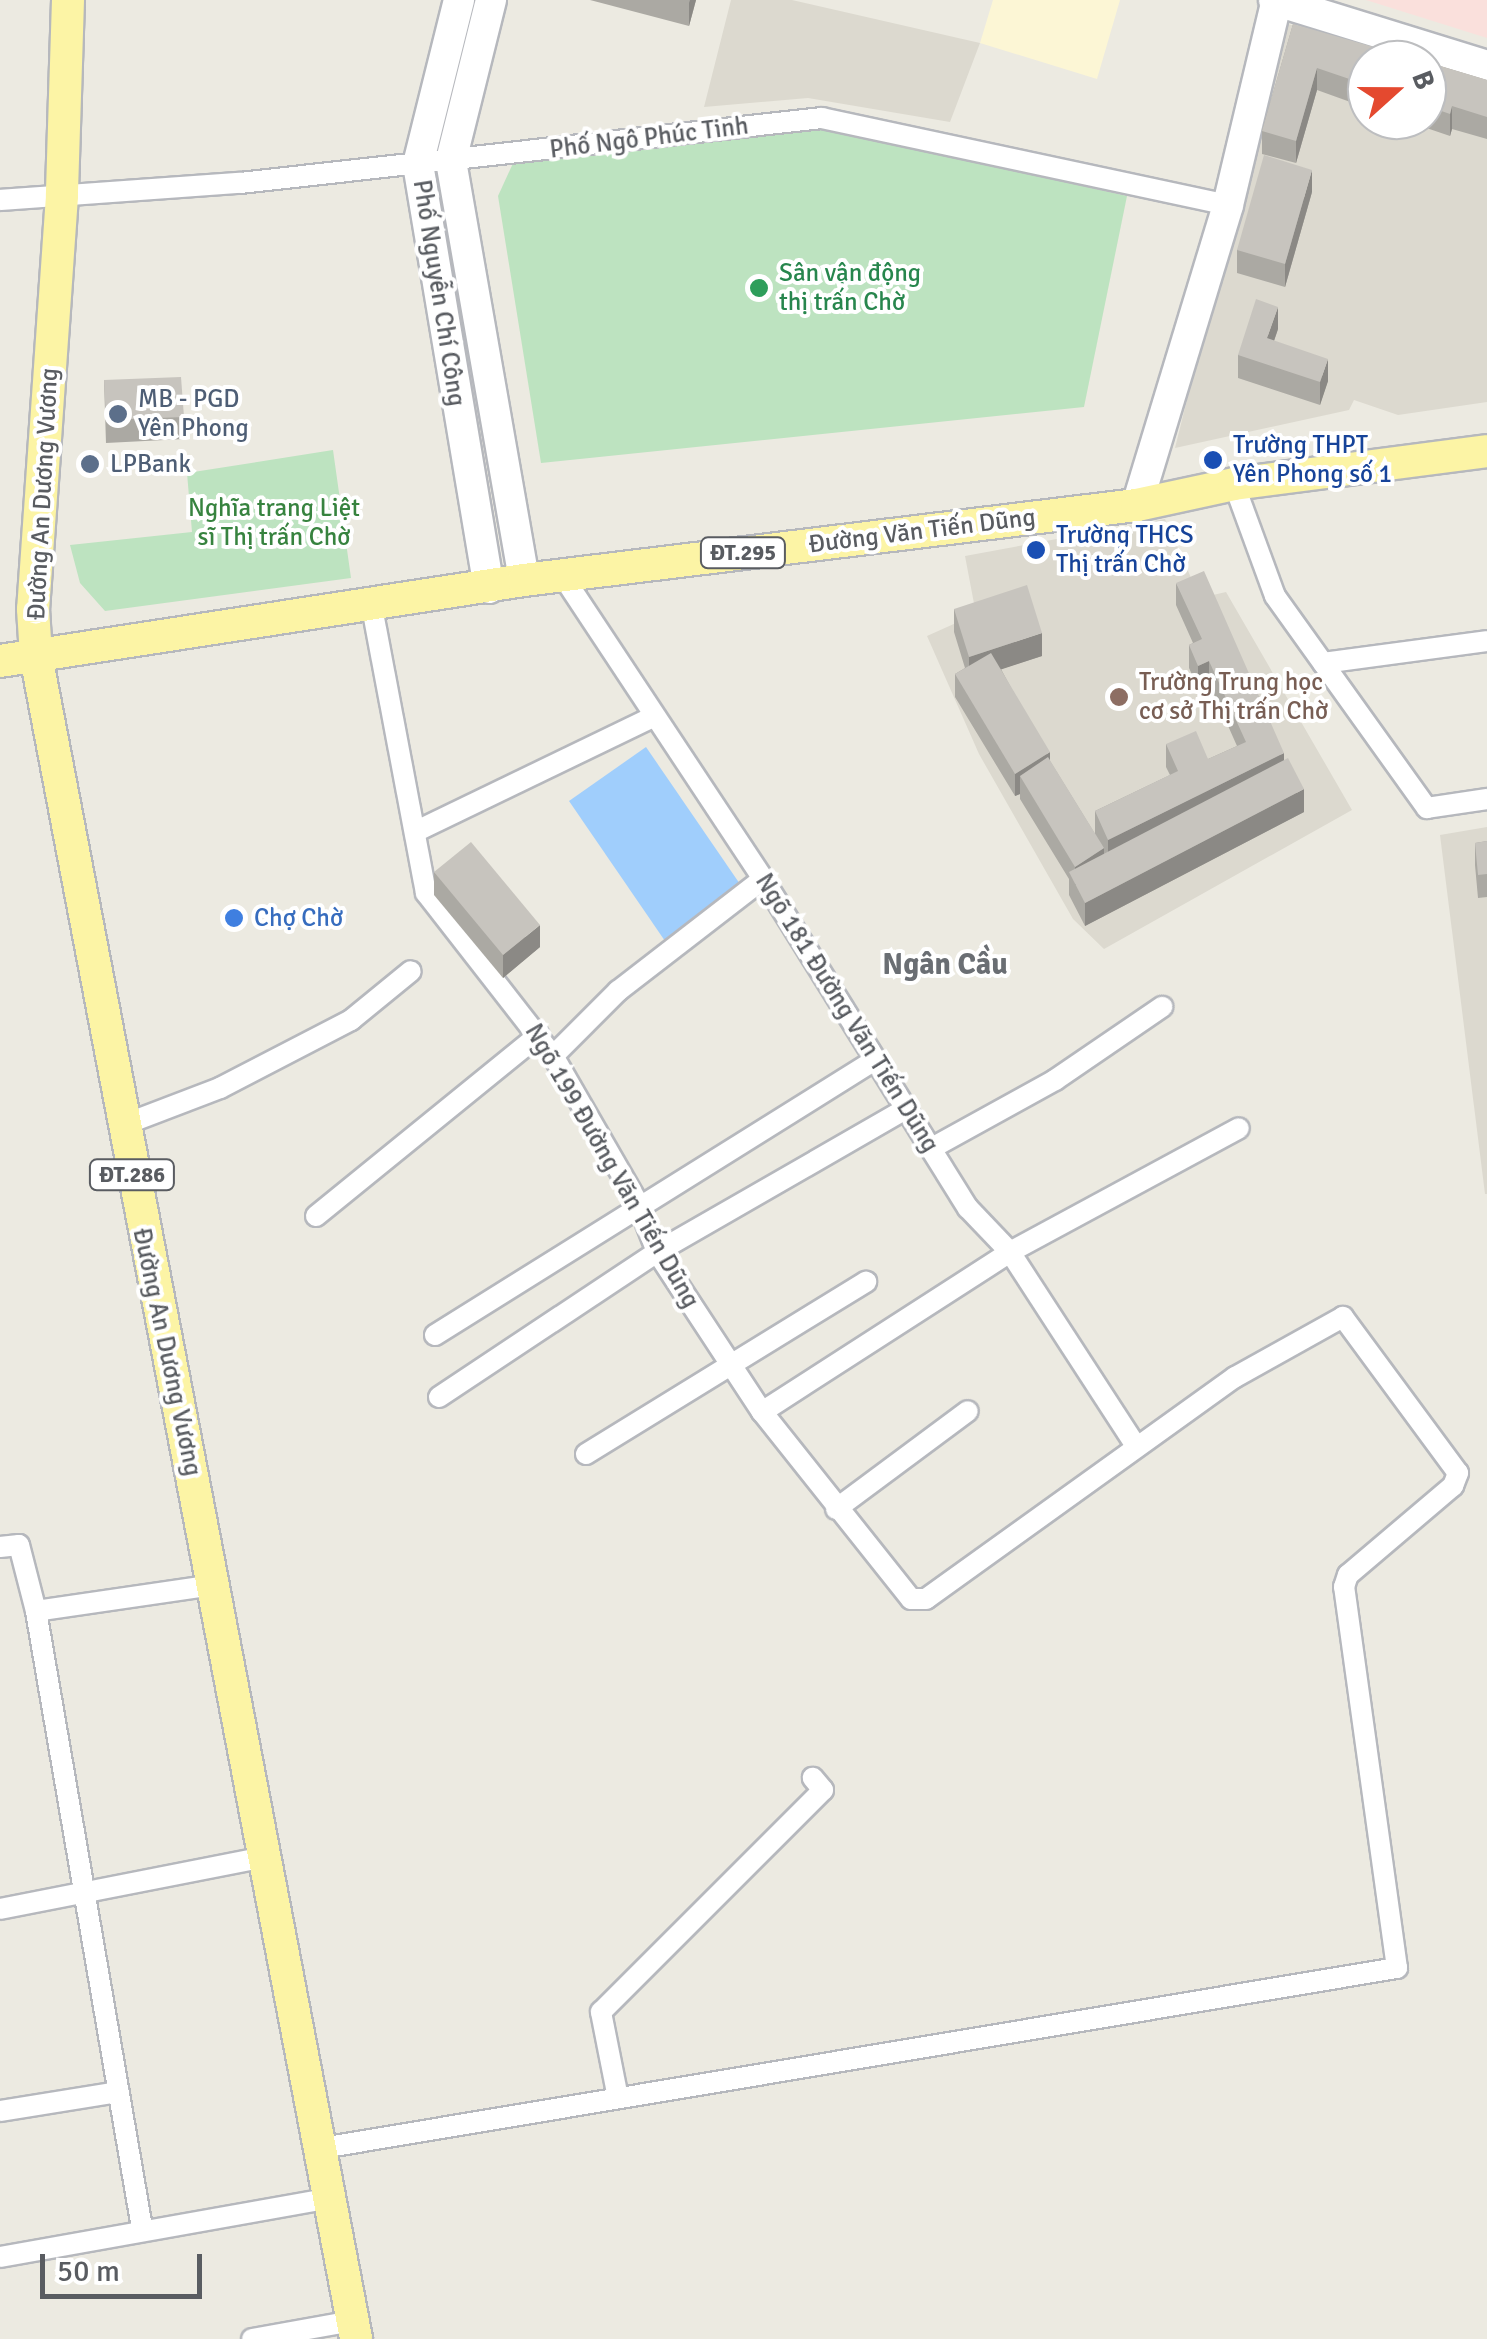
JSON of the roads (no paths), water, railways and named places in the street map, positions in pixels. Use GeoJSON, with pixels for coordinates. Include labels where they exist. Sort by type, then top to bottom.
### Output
{"type":"FeatureCollection","features":[{"type":"Feature","properties":{"kind":"main road","name":"Đường An Dương Vương"},"geometry":{"type":"LineString","coordinates":[[68,0],[62,196],[33,609],[36,656],[122,1125],[215,1585],[354,2330]]}},
{"type":"Feature","properties":{"kind":"main road","name":"Đường Văn Tiến Dũng"},"geometry":{"type":"LineString","coordinates":[[0,661],[524,580],[1137,505],[1234,484],[1487,452]]}},
{"type":"Feature","properties":{"kind":"street","name":"Phố Nguyễn Chí Công"},"geometry":{"type":"LineString","coordinates":[[459,0],[418,164],[488,588]]}},
{"type":"Feature","properties":{"kind":"street","name":"Phố Nguyễn Chí Công"},"geometry":{"type":"LineString","coordinates":[[492,0],[451,160],[524,580]]}},
{"type":"Feature","properties":{"kind":"street"},"geometry":{"type":"LineString","coordinates":[[1137,505],[1228,205],[1276,0],[1487,66]]}},
{"type":"Feature","properties":{"kind":"street","name":"Phố Ngô Phúc Tinh"},"geometry":{"type":"LineString","coordinates":[[0,200],[418,164],[822,118],[1228,205]]}},
{"type":"Feature","properties":{"kind":"street"},"geometry":{"type":"LineString","coordinates":[[1234,484],[1275,596],[1427,808],[1487,799]]}},
{"type":"Feature","properties":{"kind":"street","name":"Ngõ 181 Đường Văn Tiến Dũng"},"geometry":{"type":"LineString","coordinates":[[562,576],[652,718],[763,879],[968,1208],[1010,1252],[1136,1446]]}},
{"type":"Feature","properties":{"kind":"street","name":"Ngõ 199 Đường Văn Tiến Dũng"},"geometry":{"type":"LineString","coordinates":[[371,602],[426,893],[553,1056],[638,1203],[658,1252],[762,1412],[911,1600],[926,1598],[1136,1446]]}},
{"type":"Feature","properties":{"kind":"street"},"geometry":{"type":"LineString","coordinates":[[1324,663],[1487,641]]}},
{"type":"Feature","properties":{"kind":"street"},"geometry":{"type":"LineString","coordinates":[[417,831],[652,718]]}},
{"type":"Feature","properties":{"kind":"street"},"geometry":{"type":"LineString","coordinates":[[553,1056],[618,990],[763,879]]}},
{"type":"Feature","properties":{"kind":"street"},"geometry":{"type":"LineString","coordinates":[[122,1125],[220,1088],[351,1020],[410,972]]}},
{"type":"Feature","properties":{"kind":"street"},"geometry":{"type":"LineString","coordinates":[[932,1148],[1055,1080],[1162,1008]]}},
{"type":"Feature","properties":{"kind":"street"},"geometry":{"type":"LineString","coordinates":[[316,1216],[539,1035]]}},
{"type":"Feature","properties":{"kind":"street"},"geometry":{"type":"LineString","coordinates":[[435,1335],[638,1203],[875,1060]]}},
{"type":"Feature","properties":{"kind":"street"},"geometry":{"type":"LineString","coordinates":[[439,1396],[658,1252],[907,1108]]}},
{"type":"Feature","properties":{"kind":"street"},"geometry":{"type":"LineString","coordinates":[[762,1412],[1010,1252],[1239,1128]]}},
{"type":"Feature","properties":{"kind":"street"},"geometry":{"type":"LineString","coordinates":[[586,1454],[735,1368],[866,1282]]}},
{"type":"Feature","properties":{"kind":"street"},"geometry":{"type":"LineString","coordinates":[[322,2148],[1397,1968],[1344,1587],[1348,1575],[1453,1486],[1458,1470],[1366,1357],[1343,1317],[1236,1377],[1136,1446]]}},
{"type":"Feature","properties":{"kind":"street"},"geometry":{"type":"LineString","coordinates":[[836,1509],[968,1411]]}},
{"type":"Feature","properties":{"kind":"street"},"geometry":{"type":"LineString","coordinates":[[0,1547],[19,1545],[36,1612],[142,2228]]}},
{"type":"Feature","properties":{"kind":"street"},"geometry":{"type":"LineString","coordinates":[[36,1612],[215,1585]]}},
{"type":"Feature","properties":{"kind":"street"},"geometry":{"type":"LineString","coordinates":[[618,2098],[601,2012],[823,1790],[813,1778]]}},
{"type":"Feature","properties":{"kind":"street"},"geometry":{"type":"LineString","coordinates":[[0,1909],[266,1857]]}},
{"type":"Feature","properties":{"kind":"street"},"geometry":{"type":"LineString","coordinates":[[0,2110],[118,2092]]}},
{"type":"Feature","properties":{"kind":"street"},"geometry":{"type":"LineString","coordinates":[[0,2257],[142,2228],[330,2198]]}},
{"type":"Feature","properties":{"kind":"street"},"geometry":{"type":"LineString","coordinates":[[252,2339],[354,2330]]}},
{"type":"Feature","properties":{"kind":"water"},"geometry":{"type":"Polygon","coordinates":[[[646,747],[742,887],[665,941],[569,801],[646,747]]]}},
{"type":"Feature","properties":{"kind":"place","name":"Sân vận động thị trấn Chờ"},"geometry":{"type":"Point","coordinates":[759,288]}},
{"type":"Feature","properties":{"kind":"place","name":"MB - PGD Yên Phong"},"geometry":{"type":"Point","coordinates":[118,414]}},
{"type":"Feature","properties":{"kind":"place","name":"Trường THPT Yên Phong số 1"},"geometry":{"type":"Point","coordinates":[1213,460]}},
{"type":"Feature","properties":{"kind":"place","name":"LPBank"},"geometry":{"type":"Point","coordinates":[90,464]}},
{"type":"Feature","properties":{"kind":"place","name":"Trường THCS Thị trấn Chờ"},"geometry":{"type":"Point","coordinates":[1036,550]}},
{"type":"Feature","properties":{"kind":"place","name":"Trường Trung học cơ sở Thị trấn Chờ"},"geometry":{"type":"Point","coordinates":[1119,697]}},
{"type":"Feature","properties":{"kind":"place","name":"Chợ Chờ"},"geometry":{"type":"Point","coordinates":[234,918]}},
{"type":"Feature","properties":{"kind":"district","name":"Ngân Cầu"},"geometry":{"type":"Point","coordinates":[945,965]}},
{"type":"Feature","properties":{"kind":"park label","name":"Nghĩa trang Liệt sĩ Thị trấn Chờ"},"geometry":{"type":"Point","coordinates":[274,524]}}]}
